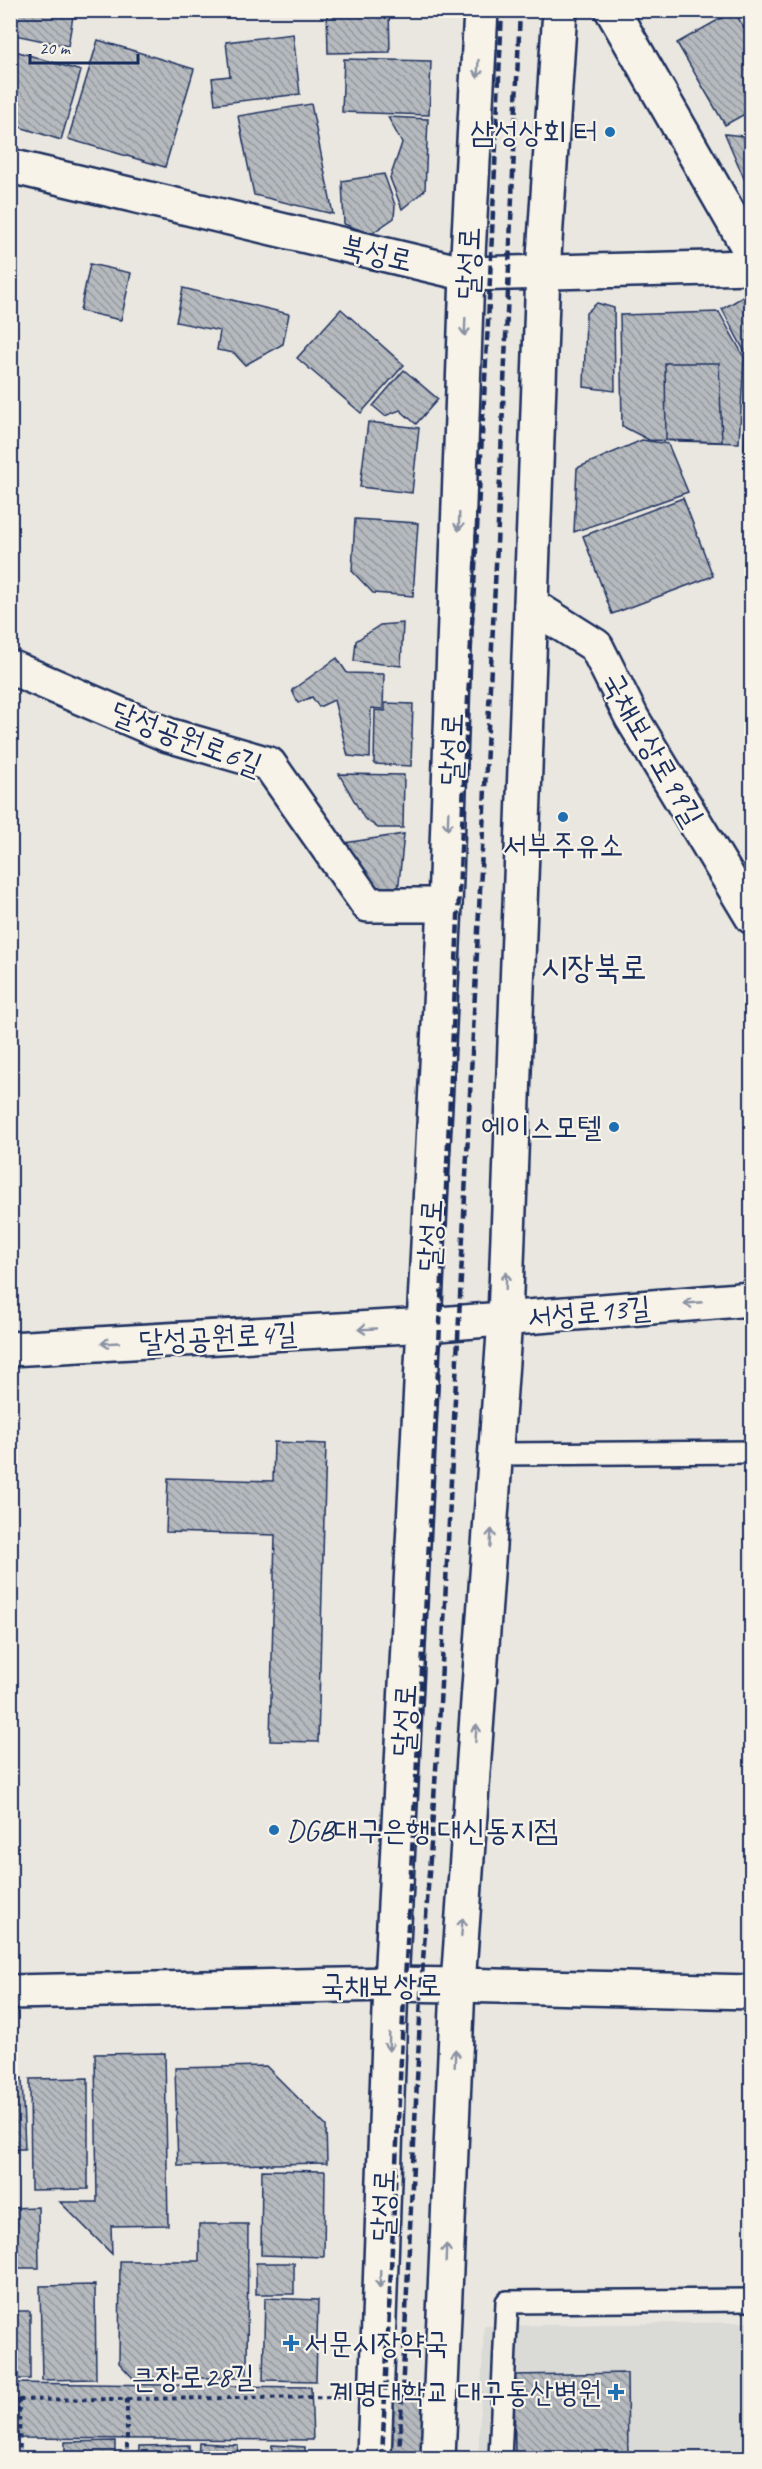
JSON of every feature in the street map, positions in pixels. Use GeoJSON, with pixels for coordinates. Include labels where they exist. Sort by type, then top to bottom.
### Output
{"type":"FeatureCollection","features":[{"type":"Feature","properties":{"kind":"main road","name":"달성로"},"geometry":{"type":"LineString","coordinates":[[374,2458],[391,1984],[426,1325],[445,905],[467,274],[481,10]]}},
{"type":"Feature","properties":{"kind":"main road"},"geometry":{"type":"LineString","coordinates":[[438,2458],[458,1985],[505,1319],[543,272],[560,10]]}},
{"type":"Feature","properties":{"kind":"main road"},"geometry":{"type":"LineString","coordinates":[[612,10],[752,254]]}},
{"type":"Feature","properties":{"kind":"main road","name":"북성로"},"geometry":{"type":"LineString","coordinates":[[10,166],[467,274],[752,267]]}},
{"type":"Feature","properties":{"kind":"main road","name":"국채보상로99길"},"geometry":{"type":"LineString","coordinates":[[531,605],[596,646],[632,718],[752,917]]}},
{"type":"Feature","properties":{"kind":"main road","name":"달성공원로6길"},"geometry":{"type":"LineString","coordinates":[[10,667],[168,735],[269,764],[368,905],[445,905]]}},
{"type":"Feature","properties":{"kind":"main road","name":"서성로13길"},"geometry":{"type":"LineString","coordinates":[[426,1325],[752,1299]]}},
{"type":"Feature","properties":{"kind":"main road","name":"달성공원로4길"},"geometry":{"type":"LineString","coordinates":[[10,1349],[426,1325]]}},
{"type":"Feature","properties":{"kind":"main road","name":"국채보상로"},"geometry":{"type":"LineString","coordinates":[[10,1992],[391,1984],[752,1992]]}},
{"type":"Feature","properties":{"kind":"lane"},"geometry":{"type":"LineString","coordinates":[[497,1454],[752,1452]]}},
{"type":"Feature","properties":{"kind":"lane"},"geometry":{"type":"LineString","coordinates":[[500,2458],[507,2302],[752,2300]]}},
{"type":"Feature","properties":{"kind":"path","name":"큰장로28길"},"geometry":{"type":"LineString","coordinates":[[10,2400],[376,2396]]}},
{"type":"Feature","properties":{"kind":"path"},"geometry":{"type":"LineString","coordinates":[[127,2399],[127,2458]]}},
{"type":"Feature","properties":{"kind":"path"},"geometry":{"type":"LineString","coordinates":[[19,2400],[20,2458]]}},
{"type":"Feature","properties":{"kind":"shaded area","name":"계명대학교 대구동산병원"},"geometry":{"type":"Polygon","coordinates":[[[751,2322],[751,2458],[478,2458],[484,2326],[751,2322]]]}},
{"type":"Feature","properties":{"kind":"building"},"geometry":{"type":"Polygon","coordinates":[[[10,10],[74,10],[68,46],[10,34],[10,10]]]}},
{"type":"Feature","properties":{"kind":"building"},"geometry":{"type":"Polygon","coordinates":[[[327,10],[389,10],[390,52],[328,53],[327,10]]]}},
{"type":"Feature","properties":{"kind":"building"},"geometry":{"type":"Polygon","coordinates":[[[734,11],[752,41],[752,110],[725,125],[677,43],[734,11]]]}},
{"type":"Feature","properties":{"kind":"building"},"geometry":{"type":"Polygon","coordinates":[[[293,34],[300,94],[215,104],[212,78],[230,76],[226,42],[293,34]]]}},
{"type":"Feature","properties":{"kind":"building"},"geometry":{"type":"Polygon","coordinates":[[[98,40],[194,69],[165,167],[68,139],[98,40]]]}},
{"type":"Feature","properties":{"kind":"building"},"geometry":{"type":"Polygon","coordinates":[[[12,50],[81,71],[61,140],[10,124],[10,56],[12,50]]]}},
{"type":"Feature","properties":{"kind":"building"},"geometry":{"type":"Polygon","coordinates":[[[344,59],[431,61],[429,115],[342,112],[344,59]]]}},
{"type":"Feature","properties":{"kind":"building"},"geometry":{"type":"Polygon","coordinates":[[[311,104],[333,214],[254,195],[238,116],[311,104]]]}},
{"type":"Feature","properties":{"kind":"building"},"geometry":{"type":"Polygon","coordinates":[[[388,117],[428,119],[425,190],[402,209],[390,178],[402,143],[388,117]]]}},
{"type":"Feature","properties":{"kind":"building"},"geometry":{"type":"Polygon","coordinates":[[[725,134],[752,137],[752,197],[725,134]]]}},
{"type":"Feature","properties":{"kind":"building"},"geometry":{"type":"Polygon","coordinates":[[[384,174],[395,205],[394,218],[371,234],[344,224],[342,181],[384,174]]]}},
{"type":"Feature","properties":{"kind":"building"},"geometry":{"type":"Polygon","coordinates":[[[90,264],[131,273],[121,320],[80,311],[90,264]]]}},
{"type":"Feature","properties":{"kind":"building"},"geometry":{"type":"Polygon","coordinates":[[[183,288],[289,314],[283,344],[245,365],[234,353],[217,350],[220,331],[176,322],[183,288]]]}},
{"type":"Feature","properties":{"kind":"building"},"geometry":{"type":"Polygon","coordinates":[[[746,295],[752,305],[752,356],[748,358],[722,309],[746,295]]]}},
{"type":"Feature","properties":{"kind":"building"},"geometry":{"type":"Polygon","coordinates":[[[597,303],[614,308],[615,391],[584,387],[586,313],[597,303]]]}},
{"type":"Feature","properties":{"kind":"building"},"geometry":{"type":"Polygon","coordinates":[[[341,309],[404,365],[361,413],[297,358],[341,309]]]}},
{"type":"Feature","properties":{"kind":"building"},"geometry":{"type":"Polygon","coordinates":[[[719,312],[744,357],[739,443],[649,440],[622,426],[620,315],[719,312]]]}},
{"type":"Feature","properties":{"kind":"building"},"geometry":{"type":"Polygon","coordinates":[[[752,362],[752,444],[744,449],[748,364],[752,362]]]}},
{"type":"Feature","properties":{"kind":"building"},"geometry":{"type":"Polygon","coordinates":[[[665,363],[719,363],[722,442],[666,440],[665,363]]]}},
{"type":"Feature","properties":{"kind":"building"},"geometry":{"type":"Polygon","coordinates":[[[404,370],[438,399],[416,424],[400,410],[385,416],[373,406],[404,370]]]}},
{"type":"Feature","properties":{"kind":"building"},"geometry":{"type":"Polygon","coordinates":[[[368,422],[419,428],[412,493],[360,487],[368,422]]]}},
{"type":"Feature","properties":{"kind":"building"},"geometry":{"type":"Polygon","coordinates":[[[642,440],[668,444],[688,492],[574,532],[577,468],[642,440]]]}},
{"type":"Feature","properties":{"kind":"building"},"geometry":{"type":"Polygon","coordinates":[[[683,498],[713,576],[612,614],[583,536],[683,498]]]}},
{"type":"Feature","properties":{"kind":"building"},"geometry":{"type":"Polygon","coordinates":[[[355,519],[418,523],[413,596],[373,593],[352,571],[355,519]]]}},
{"type":"Feature","properties":{"kind":"building"},"geometry":{"type":"Polygon","coordinates":[[[403,623],[401,666],[354,661],[356,641],[380,625],[403,623]]]}},
{"type":"Feature","properties":{"kind":"building"},"geometry":{"type":"Polygon","coordinates":[[[337,658],[347,673],[384,674],[383,709],[371,708],[370,758],[348,756],[334,700],[319,707],[312,697],[298,703],[292,690],[337,658]]]}},
{"type":"Feature","properties":{"kind":"building"},"geometry":{"type":"Polygon","coordinates":[[[385,703],[413,704],[411,766],[374,764],[375,710],[385,711],[385,703]]]}},
{"type":"Feature","properties":{"kind":"building"},"geometry":{"type":"Polygon","coordinates":[[[339,774],[404,775],[403,828],[378,828],[364,818],[339,774]]]}},
{"type":"Feature","properties":{"kind":"building"},"geometry":{"type":"Polygon","coordinates":[[[404,834],[398,892],[374,894],[337,844],[404,834]]]}},
{"type":"Feature","properties":{"kind":"building"},"geometry":{"type":"Polygon","coordinates":[[[274,1442],[326,1444],[318,1742],[270,1741],[275,1535],[166,1532],[168,1478],[273,1481],[274,1442]]]}},
{"type":"Feature","properties":{"kind":"building"},"geometry":{"type":"Polygon","coordinates":[[[165,2053],[168,2225],[111,2226],[112,2254],[60,2202],[97,2202],[95,2054],[165,2053]]]}},
{"type":"Feature","properties":{"kind":"building"},"geometry":{"type":"Polygon","coordinates":[[[266,2066],[326,2126],[327,2163],[178,2166],[175,2068],[266,2066]]]}},
{"type":"Feature","properties":{"kind":"building"},"geometry":{"type":"Polygon","coordinates":[[[22,2078],[25,2149],[10,2149],[10,2079],[22,2078]]]}},
{"type":"Feature","properties":{"kind":"building"},"geometry":{"type":"Polygon","coordinates":[[[88,2078],[88,2189],[31,2190],[30,2079],[88,2078]]]}},
{"type":"Feature","properties":{"kind":"building"},"geometry":{"type":"Polygon","coordinates":[[[262,2170],[325,2171],[324,2257],[261,2255],[262,2170]]]}},
{"type":"Feature","properties":{"kind":"building"},"geometry":{"type":"Polygon","coordinates":[[[38,2207],[39,2268],[10,2268],[10,2208],[38,2207]]]}},
{"type":"Feature","properties":{"kind":"building"},"geometry":{"type":"Polygon","coordinates":[[[199,2224],[248,2224],[247,2378],[133,2378],[119,2363],[120,2261],[199,2261],[199,2224]]]}},
{"type":"Feature","properties":{"kind":"building"},"geometry":{"type":"Polygon","coordinates":[[[256,2263],[294,2263],[294,2294],[256,2294],[256,2263]]]}},
{"type":"Feature","properties":{"kind":"building"},"geometry":{"type":"Polygon","coordinates":[[[95,2285],[96,2379],[42,2380],[40,2286],[95,2285]]]}},
{"type":"Feature","properties":{"kind":"building"},"geometry":{"type":"Polygon","coordinates":[[[265,2298],[318,2300],[316,2381],[263,2380],[265,2298]]]}},
{"type":"Feature","properties":{"kind":"building"},"geometry":{"type":"Polygon","coordinates":[[[10,2311],[30,2311],[30,2379],[10,2379],[10,2311]]]}},
{"type":"Feature","properties":{"kind":"building"},"geometry":{"type":"Polygon","coordinates":[[[627,2373],[628,2458],[515,2458],[514,2375],[627,2373]]]}},
{"type":"Feature","properties":{"kind":"building"},"geometry":{"type":"Polygon","coordinates":[[[10,2383],[311,2387],[313,2440],[10,2438],[10,2383]]]}},
{"type":"Feature","properties":{"kind":"building"},"geometry":{"type":"Polygon","coordinates":[[[369,2389],[448,2391],[446,2458],[368,2458],[369,2389]]]}},
{"type":"Feature","properties":{"kind":"building"},"geometry":{"type":"Polygon","coordinates":[[[115,2441],[115,2458],[65,2458],[65,2442],[115,2441]]]}},
{"type":"Feature","properties":{"kind":"building"},"geometry":{"type":"Polygon","coordinates":[[[199,2443],[238,2445],[237,2458],[198,2458],[199,2443]]]}},
{"type":"Feature","properties":{"kind":"building"},"geometry":{"type":"Polygon","coordinates":[[[189,2445],[189,2458],[139,2458],[139,2446],[189,2445]]]}},
{"type":"Feature","properties":{"kind":"building"},"geometry":{"type":"Polygon","coordinates":[[[272,2445],[305,2447],[305,2458],[271,2458],[272,2445]]]}},
{"type":"Feature","properties":{"kind":"railway"},"geometry":{"type":"LineString","coordinates":[[382,2458],[403,2017],[436,1414],[466,737],[502,10]]}},
{"type":"Feature","properties":{"kind":"railway"},"geometry":{"type":"LineString","coordinates":[[399,2458],[422,1976],[439,1725],[498,524],[520,10]]}},
{"type":"Feature","properties":{"kind":"place","name":"삼성상회 터"},"geometry":{"type":"Point","coordinates":[610,132]}},
{"type":"Feature","properties":{"kind":"place","name":"서부주유소"},"geometry":{"type":"Point","coordinates":[563,817]}},
{"type":"Feature","properties":{"kind":"place","name":"에이스모텔"},"geometry":{"type":"Point","coordinates":[614,1127]}},
{"type":"Feature","properties":{"kind":"place","name":"DGB대구은행 대신동지점"},"geometry":{"type":"Point","coordinates":[274,1830]}},
{"type":"Feature","properties":{"kind":"place","name":"서문시장약국"},"geometry":{"type":"Point","coordinates":[291,2343]}},
{"type":"Feature","properties":{"kind":"place","name":"계명대학교 대구동산병원"},"geometry":{"type":"Point","coordinates":[616,2392]}},
{"type":"Feature","properties":{"kind":"district","name":"시장북로"},"geometry":{"type":"Point","coordinates":[594,966]}}]}
